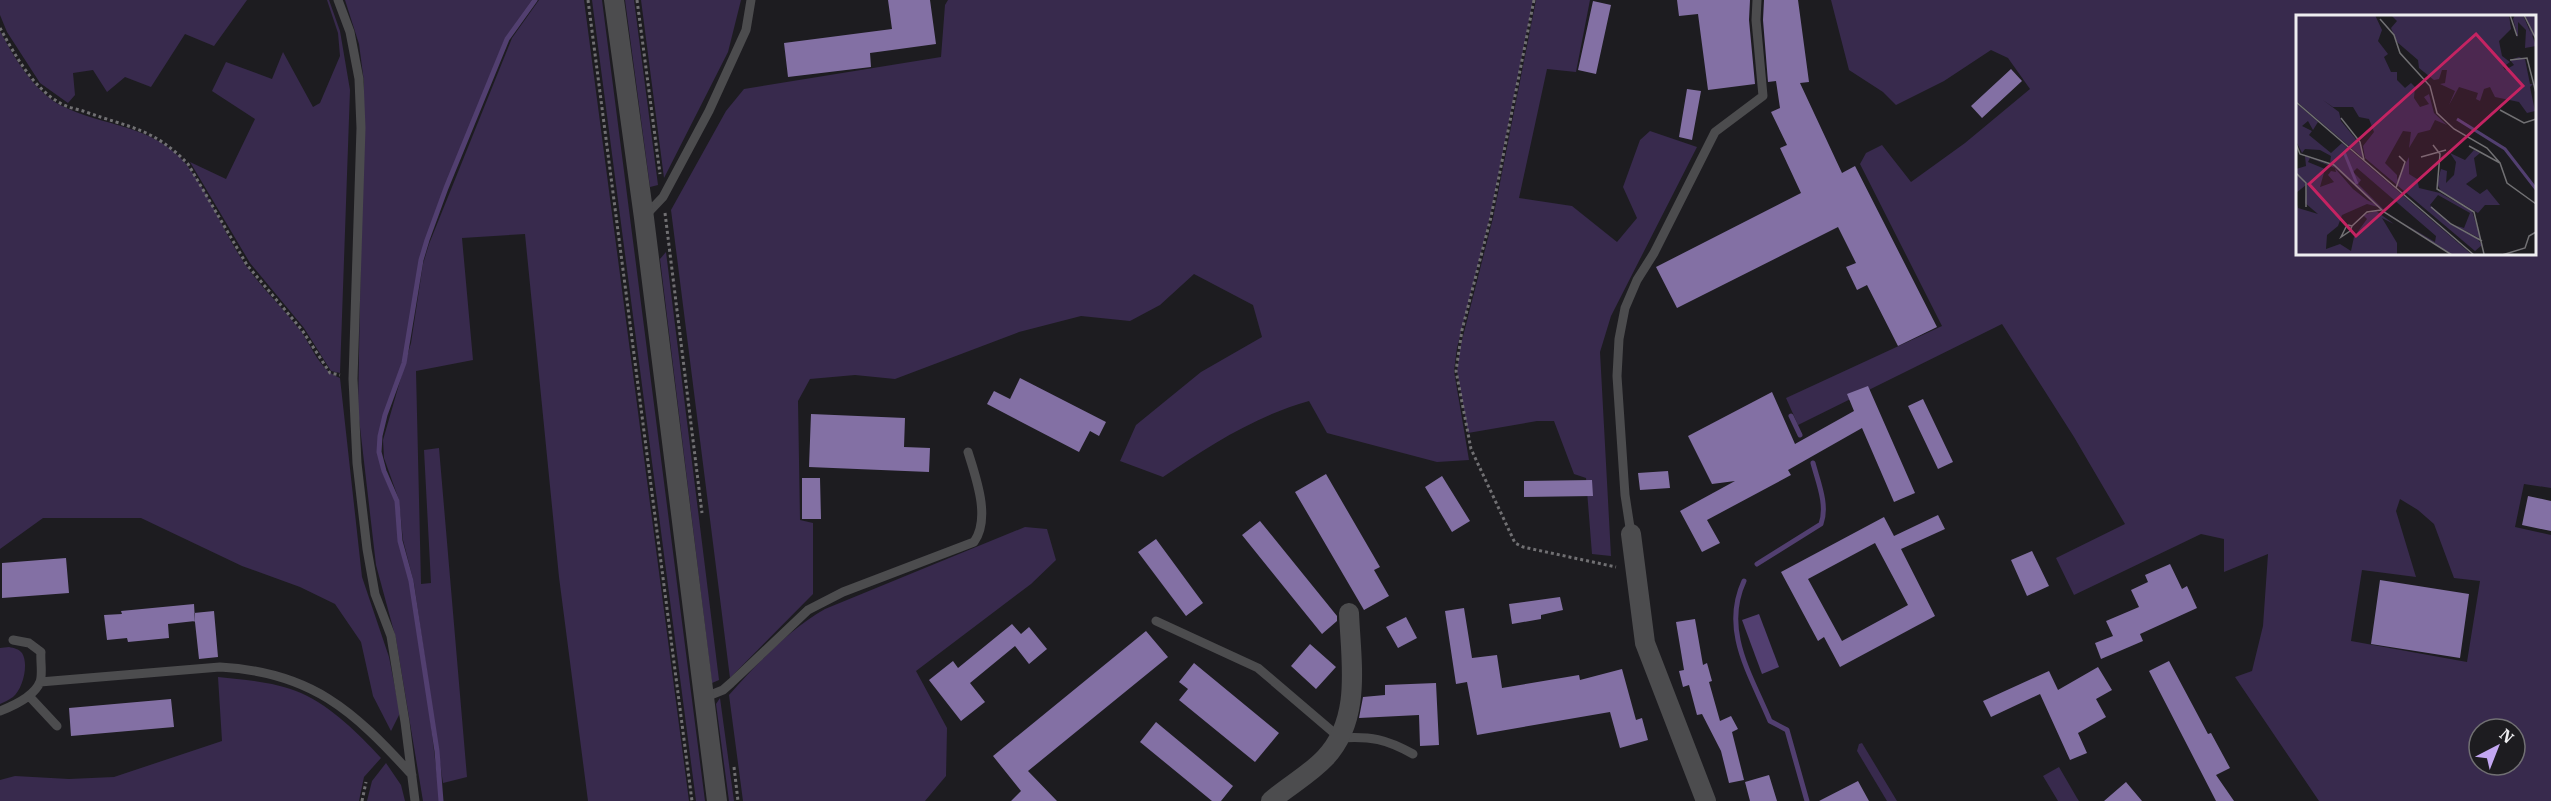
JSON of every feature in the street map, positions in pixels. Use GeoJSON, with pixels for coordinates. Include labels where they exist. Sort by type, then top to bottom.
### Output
{"type":"FeatureCollection","features":[{"type":"Feature","properties":{"kind":"street"},"geometry":{"type":"LineString","coordinates":[[614,0],[644,218],[717,801]]}},
{"type":"Feature","properties":{"kind":"street"},"geometry":{"type":"LineString","coordinates":[[1631,534],[1645,643],[1706,801]]}},
{"type":"Feature","properties":{"kind":"street"},"geometry":{"type":"LineString","coordinates":[[1271,801],[1313,770],[1337,745],[1340,738],[1352,698],[1349,613]]}},
{"type":"Feature","properties":{"kind":"lane"},"geometry":{"type":"LineString","coordinates":[[338,0],[350,32],[359,79],[361,128],[352,378],[357,463],[367,549],[375,594],[391,636],[415,801]]}},
{"type":"Feature","properties":{"kind":"lane"},"geometry":{"type":"LineString","coordinates":[[644,218],[663,197],[734,58],[746,30],[751,0]]}},
{"type":"Feature","properties":{"kind":"lane"},"geometry":{"type":"LineString","coordinates":[[1631,534],[1624,495],[1617,376],[1625,309],[1637,280],[1654,253],[1715,132],[1763,96],[1756,20],[1757,0]]}},
{"type":"Feature","properties":{"kind":"lane"},"geometry":{"type":"LineString","coordinates":[[704,698],[723,690],[808,610],[843,592],[974,542],[980,534],[980,503],[968,452]]}},
{"type":"Feature","properties":{"kind":"lane"},"geometry":{"type":"LineString","coordinates":[[1156,621],[1258,668],[1340,738],[1368,736],[1391,742],[1413,754]]}},
{"type":"Feature","properties":{"kind":"lane"},"geometry":{"type":"LineString","coordinates":[[0,711],[28,696],[40,682],[40,652],[29,643],[13,640]]}},
{"type":"Feature","properties":{"kind":"lane"},"geometry":{"type":"LineString","coordinates":[[40,682],[220,667],[249,668],[279,675],[308,686],[336,704],[365,727],[412,775]]}},
{"type":"Feature","properties":{"kind":"lane"},"geometry":{"type":"LineString","coordinates":[[28,696],[57,726]]}},
{"type":"Feature","properties":{"kind":"path"},"geometry":{"type":"LineString","coordinates":[[588,0],[692,801]]}},
{"type":"Feature","properties":{"kind":"path"},"geometry":{"type":"LineString","coordinates":[[637,0],[702,514]]}},
{"type":"Feature","properties":{"kind":"path"},"geometry":{"type":"LineString","coordinates":[[1534,0],[1491,218],[1462,330],[1456,371],[1459,394],[1471,449],[1515,543],[1523,548],[1636,571]]}},
{"type":"Feature","properties":{"kind":"path"},"geometry":{"type":"LineString","coordinates":[[0,28],[35,83],[60,103],[141,130],[157,137],[174,150],[188,164],[247,265],[302,330],[330,373],[352,378]]}},
{"type":"Feature","properties":{"kind":"path"},"geometry":{"type":"LineString","coordinates":[[732,757],[738,801]]}},
{"type":"Feature","properties":{"kind":"path"},"geometry":{"type":"LineString","coordinates":[[362,801],[366,782]]}},
{"type":"Feature","properties":{"kind":"shaded area"},"geometry":{"type":"Polygon","coordinates":[[[0,0],[247,0],[214,46],[185,34],[151,87],[125,77],[107,92],[93,70],[73,73],[75,95],[68,103],[40,83],[7,32],[0,15],[0,0]]]}},
{"type":"Feature","properties":{"kind":"shaded area"},"geometry":{"type":"Polygon","coordinates":[[[327,0],[329,0],[340,31],[350,90],[340,373],[331,371],[304,328],[250,263],[190,162],[226,179],[255,119],[212,91],[226,62],[272,79],[283,52],[313,107],[320,103],[340,56],[338,33],[327,0]]]}},
{"type":"Feature","properties":{"kind":"shaded area"},"geometry":{"type":"Polygon","coordinates":[[[345,0],[532,0],[505,38],[426,240],[415,285],[408,341],[384,415],[378,452],[382,472],[395,501],[399,541],[410,581],[440,801],[423,801],[396,639],[376,565],[358,410],[364,82],[359,44],[345,0]]]}},
{"type":"Feature","properties":{"kind":"shaded area"},"geometry":{"type":"Polygon","coordinates":[[[539,0],[584,0],[689,801],[588,801],[559,577],[525,234],[462,238],[473,360],[416,371],[421,584],[431,583],[424,450],[439,448],[467,777],[443,783],[414,583],[403,540],[399,500],[384,458],[383,440],[411,343],[423,264],[429,244],[512,38],[539,0]]]}},
{"type":"Feature","properties":{"kind":"shaded area"},"geometry":{"type":"Polygon","coordinates":[[[592,0],[602,0],[705,801],[696,801],[592,0]]]}},
{"type":"Feature","properties":{"kind":"shaded area"},"geometry":{"type":"Polygon","coordinates":[[[625,0],[634,0],[658,185],[650,187],[625,0]]]}},
{"type":"Feature","properties":{"kind":"shaded area"},"geometry":{"type":"Polygon","coordinates":[[[641,0],[741,0],[728,52],[664,178],[641,0]]]}},
{"type":"Feature","properties":{"kind":"shaded area"},"geometry":{"type":"Polygon","coordinates":[[[948,0],[1533,0],[1490,217],[1457,348],[1454,371],[1469,460],[1437,462],[1327,433],[1309,401],[1251,423],[1163,477],[1120,461],[1136,425],[1201,372],[1262,337],[1253,305],[1194,274],[1160,305],[1130,321],[1081,316],[1019,332],[895,379],[855,375],[810,379],[798,401],[800,520],[813,523],[813,594],[730,678],[671,210],[726,111],[744,89],[941,57],[945,5],[948,0]]]}},
{"type":"Feature","properties":{"kind":"shaded area"},"geometry":{"type":"Polygon","coordinates":[[[1536,0],[1590,0],[1576,72],[1547,69],[1519,198],[1572,206],[1617,242],[1637,218],[1623,187],[1640,140],[1650,131],[1697,147],[1611,316],[1600,352],[1611,556],[1592,554],[1586,478],[1574,474],[1554,421],[1537,421],[1468,433],[1457,371],[1460,348],[1493,218],[1536,0]]]}},
{"type":"Feature","properties":{"kind":"shaded area"},"geometry":{"type":"Polygon","coordinates":[[[1831,0],[2551,0],[2551,488],[2524,484],[2515,527],[2551,535],[2551,801],[2319,801],[2235,677],[2252,671],[2263,626],[2268,554],[2224,572],[2224,539],[2201,534],[2074,595],[2056,558],[2125,524],[2074,437],[2002,324],[1798,425],[1786,398],[1942,326],[1860,164],[1866,153],[1882,145],[1911,182],[1965,143],[2030,89],[2008,58],[1991,50],[1944,81],[1896,105],[1883,92],[1849,70],[1831,0]],[[2400,499],[2396,511],[2416,577],[2362,570],[2351,641],[2467,662],[2480,581],[2454,578],[2434,524],[2418,510],[2400,499]]]}},
{"type":"Feature","properties":{"kind":"shaded area"},"geometry":{"type":"Polygon","coordinates":[[[0,31],[25,72],[50,99],[76,112],[127,128],[158,141],[186,164],[203,189],[247,267],[300,330],[321,364],[340,378],[362,577],[389,657],[400,713],[391,731],[373,696],[361,642],[335,604],[300,587],[242,566],[141,518],[43,518],[0,549],[0,31]]]}},
{"type":"Feature","properties":{"kind":"shaded area"},"geometry":{"type":"Polygon","coordinates":[[[666,252],[719,680],[712,683],[660,259],[666,252]]]}},
{"type":"Feature","properties":{"kind":"shaded area"},"geometry":{"type":"Polygon","coordinates":[[[1025,527],[1047,529],[1056,560],[1031,584],[916,671],[947,728],[946,776],[925,801],[743,801],[729,695],[774,648],[798,627],[825,609],[1025,527]]]}},
{"type":"Feature","properties":{"kind":"shaded area"},"geometry":{"type":"Polygon","coordinates":[[[1759,614],[1779,667],[1762,674],[1742,620],[1759,614]]]}},
{"type":"Feature","properties":{"kind":"shaded area"},"geometry":{"type":"Polygon","coordinates":[[[9,647],[22,653],[25,663],[24,676],[17,693],[0,704],[0,648],[9,647]]]}},
{"type":"Feature","properties":{"kind":"shaded area"},"geometry":{"type":"Polygon","coordinates":[[[218,677],[260,682],[291,689],[312,699],[344,721],[381,758],[364,777],[359,801],[0,801],[0,780],[15,776],[69,779],[114,777],[222,741],[218,677]]]}},
{"type":"Feature","properties":{"kind":"shaded area"},"geometry":{"type":"Polygon","coordinates":[[[720,698],[734,801],[729,801],[716,704],[720,698]]]}},
{"type":"Feature","properties":{"kind":"shaded area"},"geometry":{"type":"Polygon","coordinates":[[[1862,743],[1897,801],[1887,801],[1857,751],[1859,744],[1862,743]]]}},
{"type":"Feature","properties":{"kind":"shaded area"},"geometry":{"type":"Polygon","coordinates":[[[386,763],[401,785],[405,801],[367,801],[372,781],[386,763]]]}},
{"type":"Feature","properties":{"kind":"shaded area"},"geometry":{"type":"Polygon","coordinates":[[[2059,767],[2079,801],[2058,801],[2043,776],[2059,767]]]}},
{"type":"Feature","properties":{"kind":"building"},"geometry":{"type":"Polygon","coordinates":[[[888,0],[930,0],[936,44],[870,53],[871,67],[788,77],[784,43],[892,29],[888,0]]]}},
{"type":"Feature","properties":{"kind":"building"},"geometry":{"type":"Polygon","coordinates":[[[1677,0],[1750,0],[1749,20],[1755,84],[1708,90],[1698,14],[1679,16],[1677,0]]]}},
{"type":"Feature","properties":{"kind":"building"},"geometry":{"type":"Polygon","coordinates":[[[1764,0],[1798,0],[1809,82],[1800,83],[1842,173],[1855,166],[1937,327],[1898,346],[1867,285],[1857,290],[1846,267],[1856,263],[1838,227],[1677,308],[1656,267],[1801,193],[1780,148],[1787,145],[1771,112],[1780,108],[1776,81],[1768,82],[1763,20],[1764,0]]]}},
{"type":"Feature","properties":{"kind":"building"},"geometry":{"type":"Polygon","coordinates":[[[1593,1],[1611,5],[1596,74],[1578,70],[1593,1]]]}},
{"type":"Feature","properties":{"kind":"building"},"geometry":{"type":"Polygon","coordinates":[[[2011,69],[2022,81],[1982,118],[1971,106],[2011,69]]]}},
{"type":"Feature","properties":{"kind":"building"},"geometry":{"type":"Polygon","coordinates":[[[1687,89],[1701,91],[1692,140],[1679,137],[1687,89]]]}},
{"type":"Feature","properties":{"kind":"building"},"geometry":{"type":"Polygon","coordinates":[[[1020,378],[1106,422],[1099,436],[1090,431],[1079,452],[987,404],[994,391],[1010,399],[1020,378]]]}},
{"type":"Feature","properties":{"kind":"building"},"geometry":{"type":"Polygon","coordinates":[[[1868,386],[1915,493],[1894,502],[1862,428],[1788,470],[1791,475],[1707,520],[1720,543],[1702,552],[1680,511],[1735,481],[1712,484],[1688,436],[1772,392],[1795,444],[1854,411],[1847,394],[1868,386]]]}},
{"type":"Feature","properties":{"kind":"building"},"geometry":{"type":"Polygon","coordinates":[[[1923,399],[1953,462],[1938,469],[1908,406],[1923,399]]]}},
{"type":"Feature","properties":{"kind":"building"},"geometry":{"type":"Polygon","coordinates":[[[811,414],[905,418],[904,447],[930,448],[929,472],[809,467],[811,414]]]}},
{"type":"Feature","properties":{"kind":"building"},"geometry":{"type":"Polygon","coordinates":[[[1668,471],[1670,488],[1640,490],[1638,473],[1668,471]]]}},
{"type":"Feature","properties":{"kind":"building"},"geometry":{"type":"Polygon","coordinates":[[[1326,474],[1380,567],[1374,570],[1389,596],[1364,610],[1295,492],[1326,474]]]}},
{"type":"Feature","properties":{"kind":"building"},"geometry":{"type":"Polygon","coordinates":[[[1442,476],[1470,521],[1452,532],[1425,487],[1442,476]]]}},
{"type":"Feature","properties":{"kind":"building"},"geometry":{"type":"Polygon","coordinates":[[[802,478],[820,478],[821,519],[802,519],[802,478]]]}},
{"type":"Feature","properties":{"kind":"building"},"geometry":{"type":"Polygon","coordinates":[[[1592,480],[1593,496],[1524,497],[1524,481],[1592,480]]]}},
{"type":"Feature","properties":{"kind":"building"},"geometry":{"type":"Polygon","coordinates":[[[2528,496],[2551,501],[2551,531],[2522,525],[2528,496]]]}},
{"type":"Feature","properties":{"kind":"building"},"geometry":{"type":"Polygon","coordinates":[[[1938,515],[1945,529],[1901,549],[1935,616],[1840,667],[1824,637],[1818,641],[1781,572],[1884,517],[1894,536],[1938,515]],[[1875,543],[1808,579],[1842,641],[1908,605],[1875,543]]]}},
{"type":"Feature","properties":{"kind":"building"},"geometry":{"type":"Polygon","coordinates":[[[1260,521],[1337,616],[1337,621],[1322,634],[1242,535],[1260,521]]]}},
{"type":"Feature","properties":{"kind":"building"},"geometry":{"type":"Polygon","coordinates":[[[1156,539],[1203,603],[1186,616],[1138,552],[1156,539]]]}},
{"type":"Feature","properties":{"kind":"building"},"geometry":{"type":"Polygon","coordinates":[[[2032,551],[2049,586],[2027,596],[2011,560],[2032,551]]]}},
{"type":"Feature","properties":{"kind":"building"},"geometry":{"type":"Polygon","coordinates":[[[66,558],[69,593],[2,598],[2,563],[66,558]]]}},
{"type":"Feature","properties":{"kind":"building"},"geometry":{"type":"Polygon","coordinates":[[[2170,564],[2182,589],[2187,586],[2197,608],[2140,634],[2143,641],[2101,659],[2095,643],[2113,636],[2106,621],[2139,607],[2131,590],[2148,582],[2145,575],[2170,564]]]}},
{"type":"Feature","properties":{"kind":"building"},"geometry":{"type":"Polygon","coordinates":[[[2380,580],[2469,594],[2460,658],[2371,644],[2380,580]]]}},
{"type":"Feature","properties":{"kind":"building"},"geometry":{"type":"Polygon","coordinates":[[[1560,597],[1563,610],[1541,615],[1541,619],[1512,624],[1509,604],[1560,597]]]}},
{"type":"Feature","properties":{"kind":"building"},"geometry":{"type":"Polygon","coordinates":[[[194,604],[195,621],[168,624],[169,638],[128,642],[127,638],[107,640],[104,615],[122,614],[121,611],[194,604]]]}},
{"type":"Feature","properties":{"kind":"building"},"geometry":{"type":"Polygon","coordinates":[[[1464,608],[1472,658],[1497,655],[1502,688],[1579,675],[1580,680],[1622,669],[1636,720],[1642,718],[1648,740],[1620,748],[1610,712],[1477,735],[1467,682],[1456,684],[1445,611],[1464,608]]]}},
{"type":"Feature","properties":{"kind":"building"},"geometry":{"type":"Polygon","coordinates":[[[214,611],[218,657],[199,659],[194,613],[214,611]]]}},
{"type":"Feature","properties":{"kind":"building"},"geometry":{"type":"Polygon","coordinates":[[[1406,617],[1417,638],[1398,648],[1386,627],[1406,617]]]}},
{"type":"Feature","properties":{"kind":"building"},"geometry":{"type":"Polygon","coordinates":[[[1695,619],[1703,665],[1707,663],[1712,681],[1709,682],[1720,721],[1731,716],[1738,729],[1732,732],[1744,780],[1729,783],[1721,751],[1702,714],[1697,715],[1689,685],[1683,687],[1679,671],[1684,670],[1676,622],[1695,619]]]}},
{"type":"Feature","properties":{"kind":"building"},"geometry":{"type":"Polygon","coordinates":[[[1012,624],[1021,634],[1029,627],[1047,649],[1029,664],[1015,646],[970,683],[985,702],[961,721],[929,680],[953,661],[958,668],[1012,624]]]}},
{"type":"Feature","properties":{"kind":"building"},"geometry":{"type":"Polygon","coordinates":[[[1146,631],[1168,657],[1028,771],[1057,801],[1011,801],[1021,791],[993,756],[1146,631]]]}},
{"type":"Feature","properties":{"kind":"building"},"geometry":{"type":"Polygon","coordinates":[[[1310,644],[1336,667],[1316,689],[1291,666],[1310,644]]]}},
{"type":"Feature","properties":{"kind":"building"},"geometry":{"type":"Polygon","coordinates":[[[2169,661],[2208,734],[2211,733],[2230,768],[2216,775],[2234,801],[2216,801],[2149,671],[2169,661]]]}},
{"type":"Feature","properties":{"kind":"building"},"geometry":{"type":"Polygon","coordinates":[[[1194,663],[1279,733],[1255,762],[1179,700],[1188,689],[1179,682],[1194,663]]]}},
{"type":"Feature","properties":{"kind":"building"},"geometry":{"type":"Polygon","coordinates":[[[2098,667],[2112,690],[2096,699],[2106,717],[2078,733],[2087,753],[2070,760],[2040,694],[1991,717],[1983,701],[2049,671],[2058,690],[2098,667]]]}},
{"type":"Feature","properties":{"kind":"building"},"geometry":{"type":"Polygon","coordinates":[[[1436,683],[1439,745],[1420,746],[1419,715],[1359,718],[1363,697],[1385,695],[1385,685],[1436,683]]]}},
{"type":"Feature","properties":{"kind":"building"},"geometry":{"type":"Polygon","coordinates":[[[171,699],[174,727],[71,736],[69,708],[171,699]]]}},
{"type":"Feature","properties":{"kind":"building"},"geometry":{"type":"Polygon","coordinates":[[[1156,722],[1233,786],[1221,801],[1212,801],[1140,742],[1156,722]]]}},
{"type":"Feature","properties":{"kind":"building"},"geometry":{"type":"Polygon","coordinates":[[[1769,775],[1777,801],[1750,801],[1745,782],[1769,775]]]}},
{"type":"Feature","properties":{"kind":"building"},"geometry":{"type":"Polygon","coordinates":[[[1858,781],[1869,801],[1819,801],[1858,781]]]}},
{"type":"Feature","properties":{"kind":"building"},"geometry":{"type":"Polygon","coordinates":[[[2126,782],[2142,801],[2104,801],[2126,782]]]}},
{"type":"Feature","properties":{"kind":"waterway"},"geometry":{"type":"LineString","coordinates":[[441,801],[437,751],[411,581],[400,541],[397,501],[384,471],[379,452],[380,436],[385,415],[404,363],[421,260],[427,240],[507,39],[535,0]]}},
{"type":"Feature","properties":{"kind":"waterway"},"geometry":{"type":"LineString","coordinates":[[1791,416],[1800,435]]}},
{"type":"Feature","properties":{"kind":"waterway"},"geometry":{"type":"LineString","coordinates":[[1757,564],[1821,524],[1823,501],[1813,463]]}},
{"type":"Feature","properties":{"kind":"waterway"},"geometry":{"type":"LineString","coordinates":[[1744,581],[1738,599],[1736,618],[1741,652],[1770,721],[1787,730],[1807,801]]}}]}
